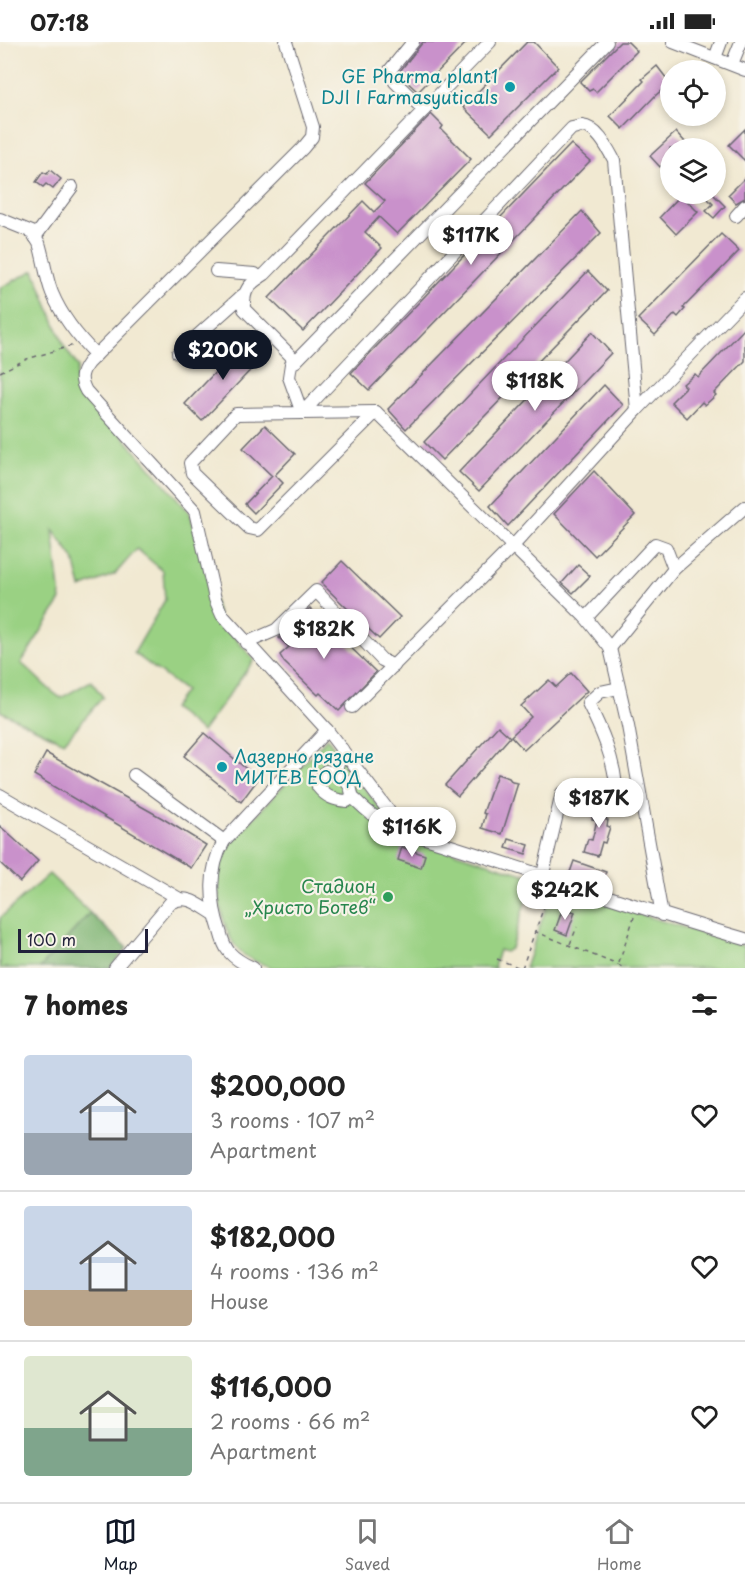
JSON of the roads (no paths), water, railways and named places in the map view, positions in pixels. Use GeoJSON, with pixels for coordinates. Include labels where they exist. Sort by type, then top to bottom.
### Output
{"type":"FeatureCollection","features":[{"type":"Feature","properties":{"kind":"street"},"geometry":{"type":"LineString","coordinates":[[286,42],[313,127],[312,137],[96,355],[81,372],[81,382],[86,391],[195,511],[215,599],[222,615],[327,730],[394,818],[422,837],[543,874],[662,915],[745,939]]}},
{"type":"Feature","properties":{"kind":"street"},"geometry":{"type":"LineString","coordinates":[[413,42],[390,70],[395,82],[424,110]]}},
{"type":"Feature","properties":{"kind":"street"},"geometry":{"type":"LineString","coordinates":[[178,353],[243,295],[251,283],[259,278],[490,42]]}},
{"type":"Feature","properties":{"kind":"street"},"geometry":{"type":"LineString","coordinates":[[302,413],[289,377],[291,364],[607,42]]}},
{"type":"Feature","properties":{"kind":"street"},"geometry":{"type":"LineString","coordinates":[[673,42],[745,70]]}},
{"type":"Feature","properties":{"kind":"street"},"geometry":{"type":"LineString","coordinates":[[715,58],[721,42]]}},
{"type":"Feature","properties":{"kind":"street"},"geometry":{"type":"LineString","coordinates":[[732,64],[741,42]]}},
{"type":"Feature","properties":{"kind":"street"},"geometry":{"type":"LineString","coordinates":[[302,413],[572,128],[582,126],[591,130],[606,144],[614,160],[637,410]]}},
{"type":"Feature","properties":{"kind":"street"},"geometry":{"type":"LineString","coordinates":[[35,237],[72,187]]}},
{"type":"Feature","properties":{"kind":"street"},"geometry":{"type":"LineString","coordinates":[[736,216],[745,206]]}},
{"type":"Feature","properties":{"kind":"street"},"geometry":{"type":"LineString","coordinates":[[0,219],[32,232],[39,243],[52,292],[62,314],[96,355]]}},
{"type":"Feature","properties":{"kind":"street"},"geometry":{"type":"LineString","coordinates":[[216,271],[255,274],[259,278]]}},
{"type":"Feature","properties":{"kind":"street"},"geometry":{"type":"LineString","coordinates":[[243,295],[244,309],[296,361]]}},
{"type":"Feature","properties":{"kind":"street"},"geometry":{"type":"LineString","coordinates":[[352,707],[513,546],[637,410],[745,298]]}},
{"type":"Feature","properties":{"kind":"street"},"geometry":{"type":"LineString","coordinates":[[376,412],[258,530],[249,528],[192,473],[190,463],[236,414],[376,412],[586,618],[610,648],[662,915]]}},
{"type":"Feature","properties":{"kind":"street"},"geometry":{"type":"LineString","coordinates":[[610,648],[674,569],[745,507]]}},
{"type":"Feature","properties":{"kind":"street"},"geometry":{"type":"LineString","coordinates":[[586,618],[655,544],[666,548],[674,569]]}},
{"type":"Feature","properties":{"kind":"street"},"geometry":{"type":"LineString","coordinates":[[246,643],[276,630],[316,591],[382,660],[394,666]]}},
{"type":"Feature","properties":{"kind":"street"},"geometry":{"type":"LineString","coordinates":[[543,874],[562,793],[593,795],[607,791],[616,785],[606,743],[588,703],[600,692],[619,688]]}},
{"type":"Feature","properties":{"kind":"street"},"geometry":{"type":"LineString","coordinates":[[253,968],[229,952],[214,914],[212,887],[217,857],[224,841],[327,730]]}},
{"type":"Feature","properties":{"kind":"street"},"geometry":{"type":"LineString","coordinates":[[335,773],[342,749]]}},
{"type":"Feature","properties":{"kind":"street"},"geometry":{"type":"LineString","coordinates":[[326,771],[335,773],[352,789],[352,797],[347,801],[325,795],[318,787],[320,777],[326,771]]}},
{"type":"Feature","properties":{"kind":"street"},"geometry":{"type":"LineString","coordinates":[[134,775],[224,841]]}},
{"type":"Feature","properties":{"kind":"street"},"geometry":{"type":"LineString","coordinates":[[0,795],[178,898],[185,898],[214,914]]}},
{"type":"Feature","properties":{"kind":"street"},"geometry":{"type":"LineString","coordinates":[[352,797],[380,819],[389,821],[394,818]]}},
{"type":"Feature","properties":{"kind":"street"},"geometry":{"type":"LineString","coordinates":[[115,968],[170,903],[178,898]]}},
{"type":"Feature","properties":{"kind":"place","name":"GE Pharma plant1 DJI I Farmasyuticals"},"geometry":{"type":"Point","coordinates":[510,87]}},
{"type":"Feature","properties":{"kind":"place","name":"Лазерно рязане МИТЕВ ЕООД"},"geometry":{"type":"Point","coordinates":[222,767]}},
{"type":"Feature","properties":{"kind":"place","name":"Стадион „Христо Ботев“"},"geometry":{"type":"Point","coordinates":[388,897]}}]}
